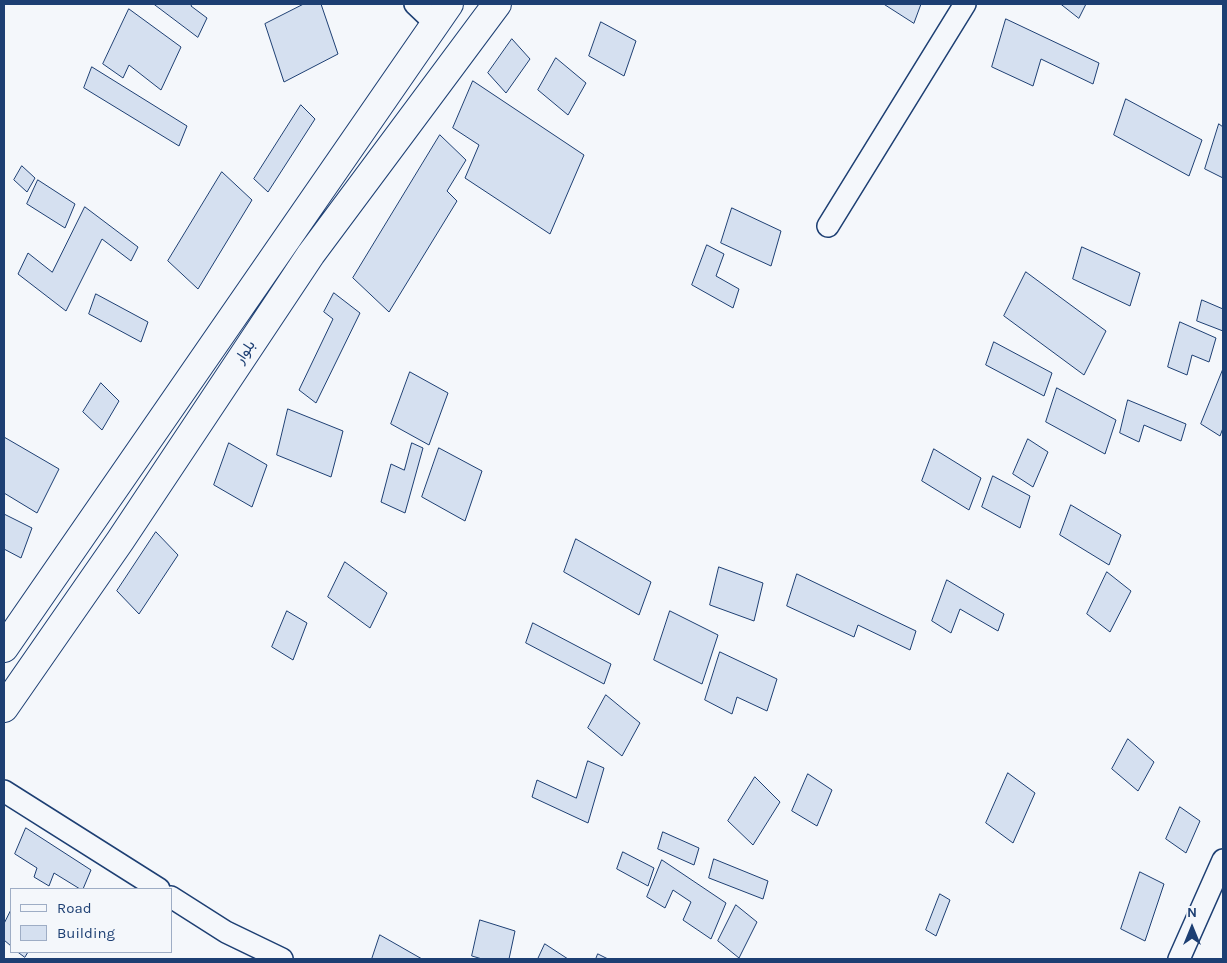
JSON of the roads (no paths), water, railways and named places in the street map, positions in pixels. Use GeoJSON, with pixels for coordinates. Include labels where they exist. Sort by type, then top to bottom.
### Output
{"type":"FeatureCollection","features":[{"type":"Feature","properties":{"kind":"main road","name":"بلوار"},"geometry":{"type":"LineString","coordinates":[[4,708],[125,533],[311,254],[497,4]]}},
{"type":"Feature","properties":{"kind":"main road","name":"بلوار"},"geometry":{"type":"LineString","coordinates":[[4,648],[442,13]]}},
{"type":"Feature","properties":{"kind":"main road"},"geometry":{"type":"LineString","coordinates":[[285,240],[311,254]]}},
{"type":"Feature","properties":{"kind":"street"},"geometry":{"type":"LineString","coordinates":[[415,4],[442,13]]}},
{"type":"Feature","properties":{"kind":"street"},"geometry":{"type":"LineString","coordinates":[[828,226],[965,4]]}},
{"type":"Feature","properties":{"kind":"street"},"geometry":{"type":"LineString","coordinates":[[4,791],[157,888]]}},
{"type":"Feature","properties":{"kind":"street"},"geometry":{"type":"LineString","coordinates":[[1179,959],[1223,860]]}},
{"type":"Feature","properties":{"kind":"street"},"geometry":{"type":"LineString","coordinates":[[172,898],[226,932],[282,959]]}}]}
